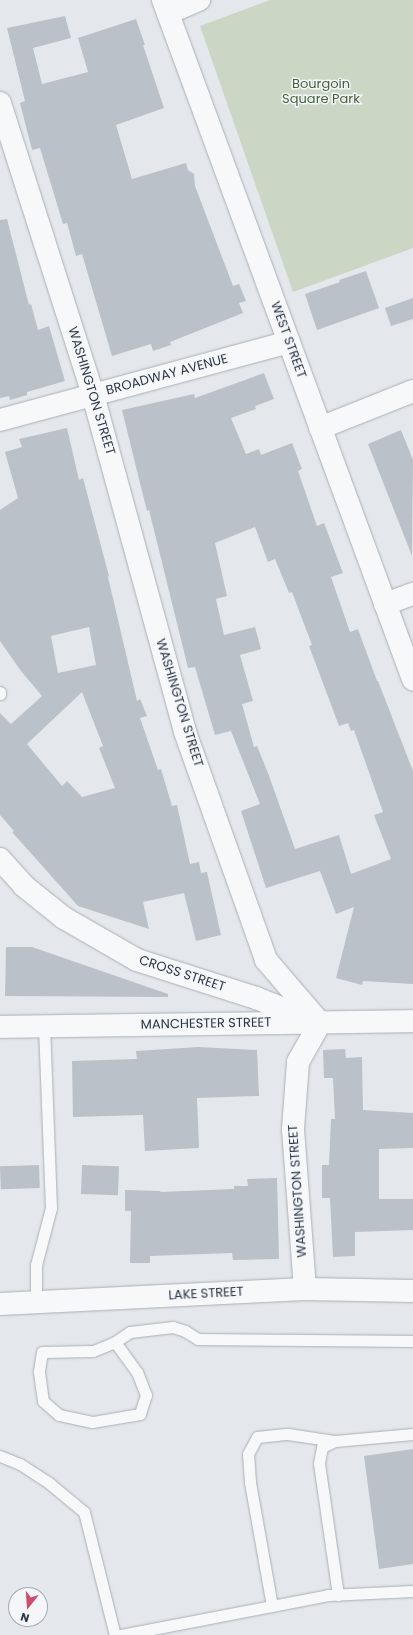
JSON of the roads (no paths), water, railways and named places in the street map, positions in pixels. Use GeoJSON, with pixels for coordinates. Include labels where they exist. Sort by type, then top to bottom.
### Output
{"type":"FeatureCollection","features":[{"type":"Feature","properties":{"kind":"street"},"geometry":{"type":"LineString","coordinates":[[165,6],[199,0]]}},
{"type":"Feature","properties":{"kind":"street","name":"WEST STREET"},"geometry":{"type":"LineString","coordinates":[[165,6],[413,679]]}},
{"type":"Feature","properties":{"kind":"street","name":"WASHINGTON STREET"},"geometry":{"type":"LineString","coordinates":[[0,102],[93,395],[185,732],[266,960],[320,1023],[298,1062],[293,1129],[305,1289]]}},
{"type":"Feature","properties":{"kind":"street","name":"BROADWAY AVENUE"},"geometry":{"type":"LineString","coordinates":[[0,420],[288,342]]}},
{"type":"Feature","properties":{"kind":"street"},"geometry":{"type":"LineString","coordinates":[[320,428],[413,391]]}},
{"type":"Feature","properties":{"kind":"street"},"geometry":{"type":"LineString","coordinates":[[385,604],[413,594]]}},
{"type":"Feature","properties":{"kind":"street","name":"CROSS STREET"},"geometry":{"type":"LineString","coordinates":[[0,859],[24,886],[64,918],[137,960],[256,998],[320,1023]]}},
{"type":"Feature","properties":{"kind":"street","name":"MANCHESTER STREET"},"geometry":{"type":"LineString","coordinates":[[0,1027],[413,1021]]}},
{"type":"Feature","properties":{"kind":"street","name":"LAKE STREET"},"geometry":{"type":"LineString","coordinates":[[0,1304],[305,1289],[413,1291]]}},
{"type":"Feature","properties":{"kind":"lane"},"geometry":{"type":"LineString","coordinates":[[36,1302],[36,1265],[51,1208],[44,1027]]}},
{"type":"Feature","properties":{"kind":"lane"},"geometry":{"type":"LineString","coordinates":[[115,1342],[137,1372],[146,1395],[140,1414],[92,1422],[59,1415],[43,1401],[39,1371],[42,1352],[93,1351],[115,1342],[130,1332],[173,1327],[185,1331],[198,1339],[413,1341]]}},
{"type":"Feature","properties":{"kind":"lane"},"geometry":{"type":"LineString","coordinates":[[272,1606],[250,1482],[248,1454],[257,1437],[288,1434],[336,1441],[413,1434]]}},
{"type":"Feature","properties":{"kind":"lane"},"geometry":{"type":"LineString","coordinates":[[336,1441],[322,1446],[319,1463],[338,1595]]}},
{"type":"Feature","properties":{"kind":"lane"},"geometry":{"type":"LineString","coordinates":[[0,1456],[20,1464],[37,1475],[84,1512],[115,1635]]}},
{"type":"Feature","properties":{"kind":"lane"},"geometry":{"type":"LineString","coordinates":[[121,1635],[338,1595],[413,1591]]}},
{"type":"Feature","properties":{"kind":"park label","name":"Bourgoin Square Park"},"geometry":{"type":"Point","coordinates":[321,92]}}]}
